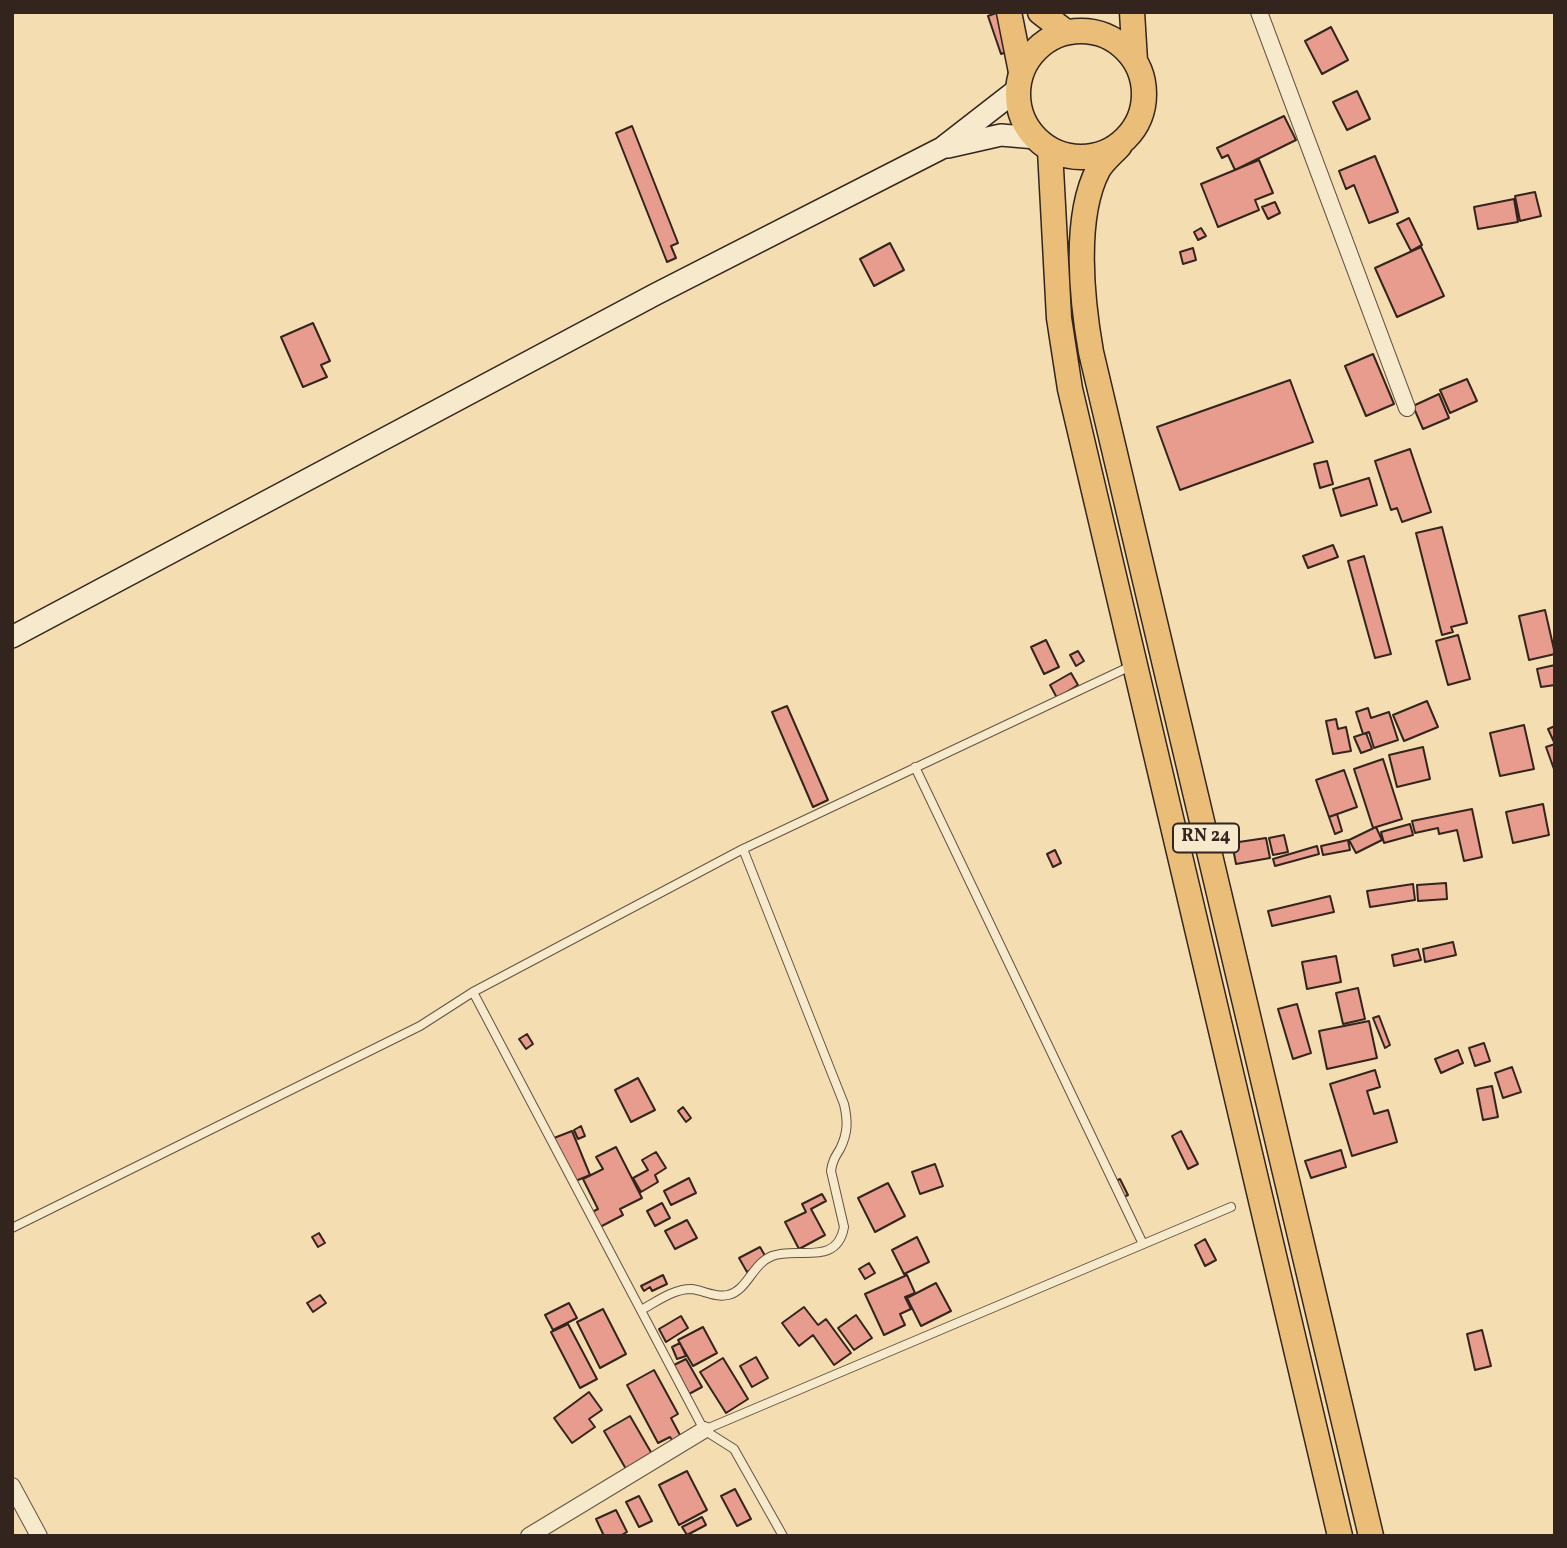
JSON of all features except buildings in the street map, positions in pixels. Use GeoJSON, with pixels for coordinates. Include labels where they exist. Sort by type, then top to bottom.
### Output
{"type":"FeatureCollection","features":[{"type":"Feature","properties":{"kind":"main road"},"geometry":{"type":"LineString","coordinates":[[1009,12],[1020,80],[1022,116],[1043,144]]}},
{"type":"Feature","properties":{"kind":"main road"},"geometry":{"type":"LineString","coordinates":[[12,637],[656,294],[942,149],[1001,135],[1043,144],[1067,156],[1085,158],[1103,154],[1120,145],[1132,132],[1143,106],[1143,79],[1135,61],[1124,48],[1110,38],[1040,12]]}},
{"type":"Feature","properties":{"kind":"main road"},"geometry":{"type":"LineString","coordinates":[[1132,12],[1135,61]]}},
{"type":"Feature","properties":{"kind":"main road"},"geometry":{"type":"LineString","coordinates":[[942,149],[1020,80],[1032,54],[1047,40],[1077,25]]}},
{"type":"Feature","properties":{"kind":"main road","name":"RN 24"},"geometry":{"type":"LineString","coordinates":[[1043,144],[1059,318],[1070,389],[1340,1536]]}},
{"type":"Feature","properties":{"kind":"main road","name":"RN 24"},"geometry":{"type":"LineString","coordinates":[[1120,145],[1099,169],[1089,195],[1083,232],[1084,314],[1371,1536]]}},
{"type":"Feature","properties":{"kind":"street"},"geometry":{"type":"LineString","coordinates":[[1259,12],[1407,408]]}},
{"type":"Feature","properties":{"kind":"street"},"geometry":{"type":"LineString","coordinates":[[529,1536],[704,1430]]}},
{"type":"Feature","properties":{"kind":"street"},"geometry":{"type":"LineString","coordinates":[[12,1486],[39,1536]]}},
{"type":"Feature","properties":{"kind":"lane"},"geometry":{"type":"LineString","coordinates":[[12,1228],[420,1026],[473,992],[743,849],[1134,664]]}},
{"type":"Feature","properties":{"kind":"lane"},"geometry":{"type":"LineString","coordinates":[[915,767],[1143,1244]]}},
{"type":"Feature","properties":{"kind":"lane"},"geometry":{"type":"LineString","coordinates":[[641,1310],[683,1290],[692,1289],[722,1296],[730,1294],[738,1291],[761,1262],[772,1256],[789,1252],[817,1253],[834,1246],[843,1236],[844,1227],[831,1165],[848,1125],[844,1104],[743,849]]}},
{"type":"Feature","properties":{"kind":"lane"},"geometry":{"type":"LineString","coordinates":[[473,992],[704,1430],[734,1449],[783,1536]]}},
{"type":"Feature","properties":{"kind":"lane"},"geometry":{"type":"LineString","coordinates":[[704,1430],[1231,1207]]}}]}
